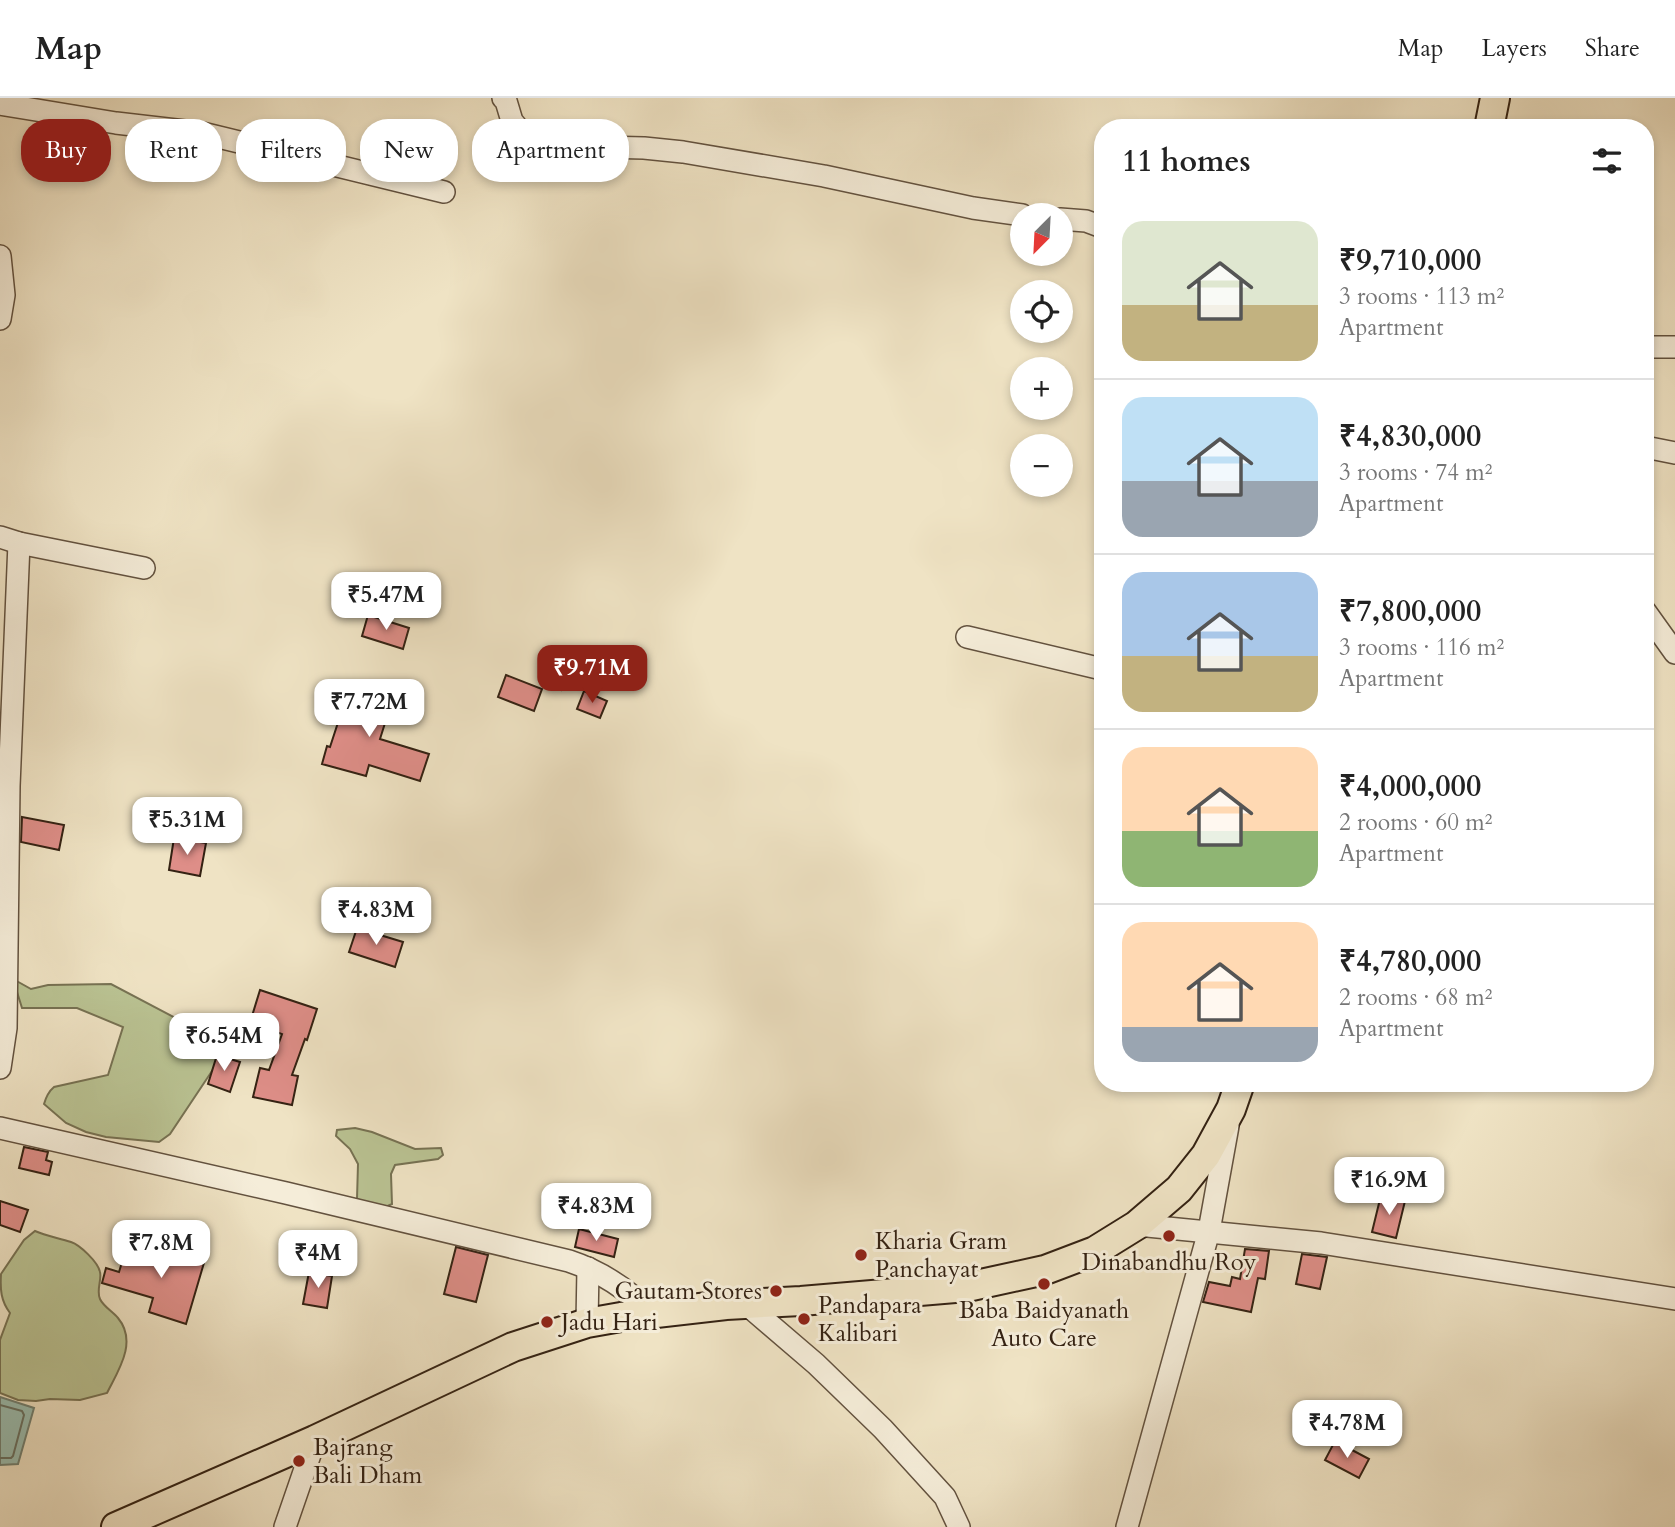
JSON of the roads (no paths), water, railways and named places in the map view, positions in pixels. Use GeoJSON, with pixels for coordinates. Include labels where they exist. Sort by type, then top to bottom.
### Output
{"type":"FeatureCollection","features":[{"type":"Feature","properties":{"kind":"main road"},"geometry":{"type":"LineString","coordinates":[[1491,119],[1495,98]]}},
{"type":"Feature","properties":{"kind":"main road"},"geometry":{"type":"LineString","coordinates":[[116,1527],[315,1440],[513,1348],[587,1323],[650,1313],[967,1287],[1045,1270],[1095,1251],[1137,1225],[1179,1189],[1206,1155],[1236,1096]]}},
{"type":"Feature","properties":{"kind":"street"},"geometry":{"type":"LineString","coordinates":[[503,98],[512,121],[521,132],[551,142],[683,152],[824,176],[1010,213]]}},
{"type":"Feature","properties":{"kind":"street"},"geometry":{"type":"LineString","coordinates":[[0,104],[202,134],[444,192]]}},
{"type":"Feature","properties":{"kind":"street"},"geometry":{"type":"LineString","coordinates":[[1073,220],[1094,224]]}},
{"type":"Feature","properties":{"kind":"street"},"geometry":{"type":"LineString","coordinates":[[0,256],[4,295],[0,319]]}},
{"type":"Feature","properties":{"kind":"street"},"geometry":{"type":"LineString","coordinates":[[1654,347],[1675,347]]}},
{"type":"Feature","properties":{"kind":"street"},"geometry":{"type":"LineString","coordinates":[[1654,449],[1675,453]]}},
{"type":"Feature","properties":{"kind":"street"},"geometry":{"type":"LineString","coordinates":[[0,1068],[6,1028],[9,540],[144,568]]}},
{"type":"Feature","properties":{"kind":"street"},"geometry":{"type":"LineString","coordinates":[[1654,624],[1675,653]]}},
{"type":"Feature","properties":{"kind":"street"},"geometry":{"type":"LineString","coordinates":[[967,637],[1094,667]]}},
{"type":"Feature","properties":{"kind":"street"},"geometry":{"type":"LineString","coordinates":[[1127,1527],[1209,1231],[1236,1096]]}},
{"type":"Feature","properties":{"kind":"street"},"geometry":{"type":"LineString","coordinates":[[0,1129],[300,1196],[569,1261],[612,1280],[650,1313]]}},
{"type":"Feature","properties":{"kind":"street"},"geometry":{"type":"LineString","coordinates":[[1137,1225],[1321,1243],[1675,1300]]}},
{"type":"Feature","properties":{"kind":"street"},"geometry":{"type":"LineString","coordinates":[[587,1323],[588,1268]]}},
{"type":"Feature","properties":{"kind":"street"},"geometry":{"type":"LineString","coordinates":[[746,1304],[816,1364],[883,1429],[945,1497],[959,1527]]}},
{"type":"Feature","properties":{"kind":"street"},"geometry":{"type":"LineString","coordinates":[[285,1527],[315,1440]]}},
{"type":"Feature","properties":{"kind":"water"},"geometry":{"type":"Polygon","coordinates":[[[0,1397],[34,1408],[18,1464],[0,1465],[0,1397]]]}},
{"type":"Feature","properties":{"kind":"place","name":"Dinabandhu Roy"},"geometry":{"type":"Point","coordinates":[1169,1236]}},
{"type":"Feature","properties":{"kind":"place","name":"Kharia Gram Panchayat"},"geometry":{"type":"Point","coordinates":[861,1255]}},
{"type":"Feature","properties":{"kind":"place","name":"Baba Baidyanath Auto Care"},"geometry":{"type":"Point","coordinates":[1044,1284]}},
{"type":"Feature","properties":{"kind":"place","name":"Gautam Stores"},"geometry":{"type":"Point","coordinates":[776,1291]}},
{"type":"Feature","properties":{"kind":"place","name":"Pandapara Kalibari"},"geometry":{"type":"Point","coordinates":[804,1319]}},
{"type":"Feature","properties":{"kind":"place","name":"Jadu Hari"},"geometry":{"type":"Point","coordinates":[547,1322]}},
{"type":"Feature","properties":{"kind":"place","name":"Bajrang Bali Dham"},"geometry":{"type":"Point","coordinates":[299,1461]}}]}
